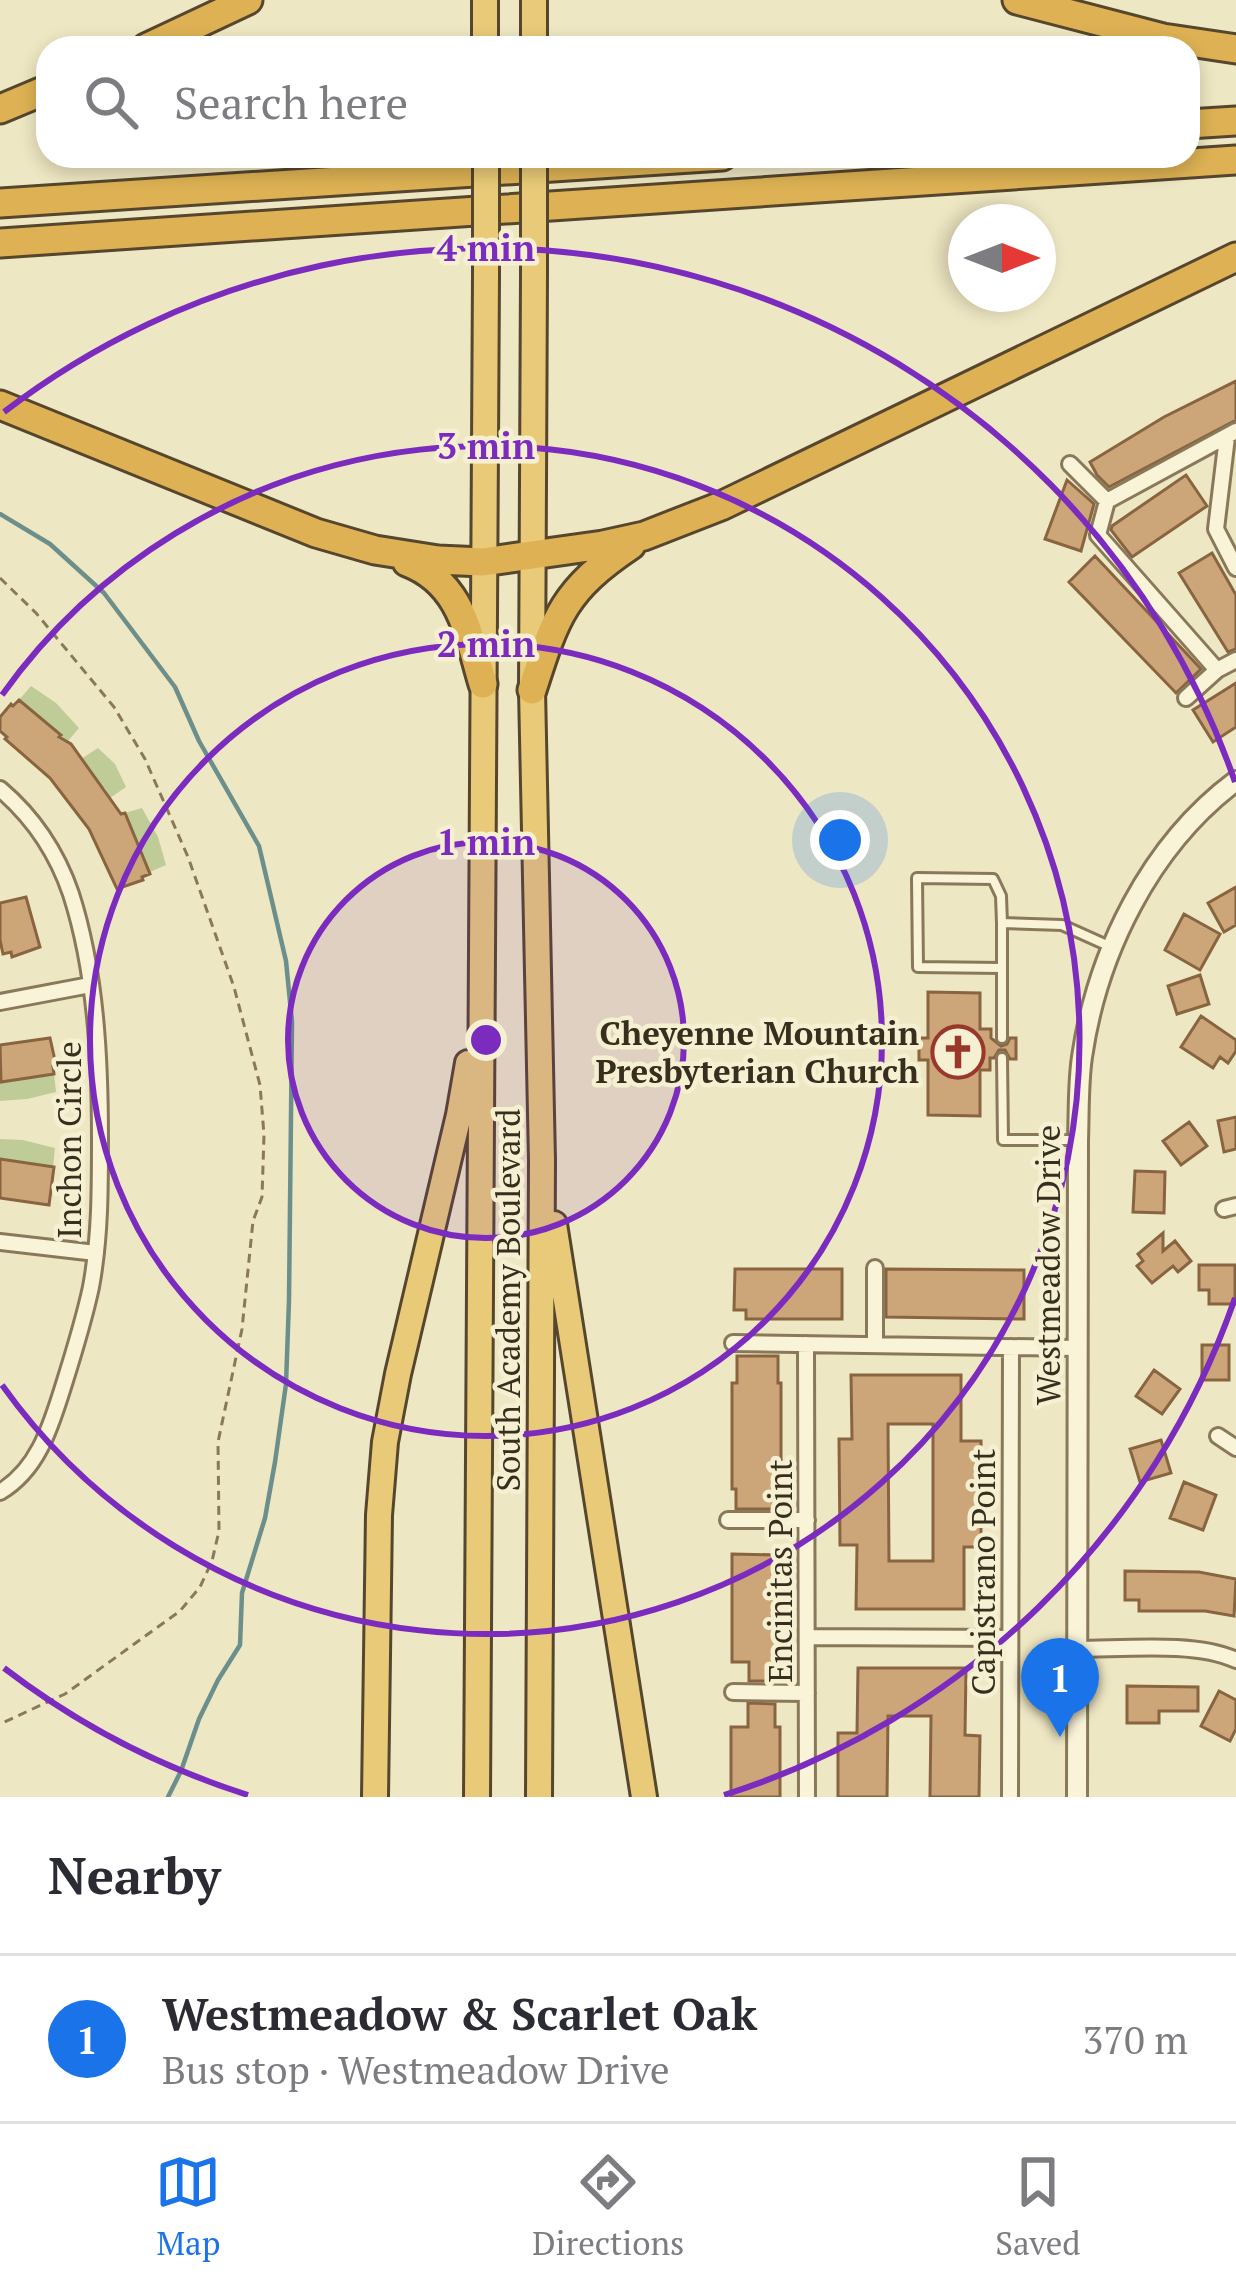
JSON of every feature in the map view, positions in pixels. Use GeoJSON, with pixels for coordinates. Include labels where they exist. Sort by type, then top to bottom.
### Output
{"type":"FeatureCollection","features":[{"type":"Feature","properties":{"kind":"highway"},"geometry":{"type":"LineString","coordinates":[[172,36],[248,0]]}},
{"type":"Feature","properties":{"kind":"highway"},"geometry":{"type":"LineString","coordinates":[[485,0],[485,36]]}},
{"type":"Feature","properties":{"kind":"highway"},"geometry":{"type":"LineString","coordinates":[[534,0],[534,36]]}},
{"type":"Feature","properties":{"kind":"highway"},"geometry":{"type":"LineString","coordinates":[[1017,0],[1155,36]]}},
{"type":"Feature","properties":{"kind":"highway"},"geometry":{"type":"LineString","coordinates":[[1200,44],[1236,50]]}},
{"type":"Feature","properties":{"kind":"highway"},"geometry":{"type":"LineString","coordinates":[[0,109],[36,94]]}},
{"type":"Feature","properties":{"kind":"highway"},"geometry":{"type":"LineString","coordinates":[[1200,123],[1236,121]]}},
{"type":"Feature","properties":{"kind":"highway"},"geometry":{"type":"LineString","coordinates":[[1200,162],[1236,160]]}},
{"type":"Feature","properties":{"kind":"highway","name":"South Academy Boulevard"},"geometry":{"type":"LineString","coordinates":[[477,1797],[486,168]]}},
{"type":"Feature","properties":{"kind":"highway","name":"South Academy Boulevard"},"geometry":{"type":"LineString","coordinates":[[534,168],[532,690],[542,1160],[539,1797]]}},
{"type":"Feature","properties":{"kind":"highway"},"geometry":{"type":"LineString","coordinates":[[0,203],[538,168]]}},
{"type":"Feature","properties":{"kind":"highway"},"geometry":{"type":"LineString","coordinates":[[0,243],[1117,168]]}},
{"type":"Feature","properties":{"kind":"highway"},"geometry":{"type":"LineString","coordinates":[[375,550],[484,562],[644,536],[721,506],[1236,257]]}},
{"type":"Feature","properties":{"kind":"highway"},"geometry":{"type":"LineString","coordinates":[[0,405],[316,532],[424,569],[443,584],[458,607],[483,684]]}},
{"type":"Feature","properties":{"kind":"highway"},"geometry":{"type":"LineString","coordinates":[[532,690],[562,607],[605,562],[644,536]]}},
{"type":"Feature","properties":{"kind":"highway"},"geometry":{"type":"LineString","coordinates":[[375,1797],[379,1515],[385,1442],[459,1115],[480,959]]}},
{"type":"Feature","properties":{"kind":"highway"},"geometry":{"type":"LineString","coordinates":[[542,1160],[644,1797]]}},
{"type":"Feature","properties":{"kind":"street"},"geometry":{"type":"LineString","coordinates":[[1217,670],[1098,535],[1107,501],[1232,434]]}},
{"type":"Feature","properties":{"kind":"street"},"geometry":{"type":"LineString","coordinates":[[1232,434],[1216,529],[1236,568]]}},
{"type":"Feature","properties":{"kind":"street"},"geometry":{"type":"LineString","coordinates":[[1070,464],[1107,501]]}},
{"type":"Feature","properties":{"kind":"street"},"geometry":{"type":"LineString","coordinates":[[1186,698],[1236,660]]}},
{"type":"Feature","properties":{"kind":"street","name":"Westmeadow Drive"},"geometry":{"type":"LineString","coordinates":[[1077,1797],[1081,1060],[1090,1014],[1124,920],[1181,833],[1236,781]]}},
{"type":"Feature","properties":{"kind":"street","name":"Inchon Circle"},"geometry":{"type":"LineString","coordinates":[[0,789],[35,825],[56,858],[72,900],[100,1061],[100,1206],[84,1319],[50,1427],[32,1464],[0,1492]]}},
{"type":"Feature","properties":{"kind":"street"},"geometry":{"type":"LineString","coordinates":[[0,1002],[90,986]]}},
{"type":"Feature","properties":{"kind":"street"},"geometry":{"type":"LineString","coordinates":[[0,1241],[96,1253]]}},
{"type":"Feature","properties":{"kind":"street"},"geometry":{"type":"LineString","coordinates":[[875,1268],[875,1345]]}},
{"type":"Feature","properties":{"kind":"street"},"geometry":{"type":"LineString","coordinates":[[733,1343],[1078,1348]]}},
{"type":"Feature","properties":{"kind":"street","name":"Encinitas Point"},"geometry":{"type":"LineString","coordinates":[[806,1344],[807,1797]]}},
{"type":"Feature","properties":{"kind":"street","name":"Capistrano Point"},"geometry":{"type":"LineString","coordinates":[[1010,1797],[1011,1347]]}},
{"type":"Feature","properties":{"kind":"street"},"geometry":{"type":"LineString","coordinates":[[1218,1436],[1236,1448]]}},
{"type":"Feature","properties":{"kind":"street"},"geometry":{"type":"LineString","coordinates":[[728,1520],[807,1520]]}},
{"type":"Feature","properties":{"kind":"street"},"geometry":{"type":"LineString","coordinates":[[807,1637],[1009,1638]]}},
{"type":"Feature","properties":{"kind":"street"},"geometry":{"type":"LineString","coordinates":[[1077,1649],[1193,1649],[1236,1660]]}},
{"type":"Feature","properties":{"kind":"street"},"geometry":{"type":"LineString","coordinates":[[733,1692],[807,1693]]}},
{"type":"Feature","properties":{"kind":"lane"},"geometry":{"type":"LineString","coordinates":[[1002,968],[918,968],[917,878],[993,878],[1001,896],[1002,923],[1002,968],[1002,1038]]}},
{"type":"Feature","properties":{"kind":"lane"},"geometry":{"type":"LineString","coordinates":[[1002,923],[1062,925],[1112,947]]}},
{"type":"Feature","properties":{"kind":"lane"},"geometry":{"type":"LineString","coordinates":[[1002,1058],[1004,1140],[1078,1140]]}},
{"type":"Feature","properties":{"kind":"path"},"geometry":{"type":"LineString","coordinates":[[0,578],[114,707],[145,759],[188,857],[235,987],[260,1085],[264,1135],[262,1197],[254,1221],[242,1329],[218,1442],[219,1531],[212,1561],[200,1587],[180,1611],[64,1694],[0,1724]]}},
{"type":"Feature","properties":{"kind":"green space"},"geometry":{"type":"Polygon","coordinates":[[[31,686],[56,703],[79,728],[67,742],[19,700],[31,686]]]}},
{"type":"Feature","properties":{"kind":"green space"},"geometry":{"type":"Polygon","coordinates":[[[98,748],[115,764],[126,787],[110,798],[81,759],[98,748]]]}},
{"type":"Feature","properties":{"kind":"green space"},"geometry":{"type":"Polygon","coordinates":[[[142,808],[166,865],[150,872],[139,844],[134,845],[125,813],[142,808]]]}},
{"type":"Feature","properties":{"kind":"green space"},"geometry":{"type":"Polygon","coordinates":[[[54,1074],[56,1092],[0,1101],[0,1082],[54,1074]]]}},
{"type":"Feature","properties":{"kind":"green space"},"geometry":{"type":"Polygon","coordinates":[[[0,1139],[55,1148],[53,1167],[0,1159],[0,1139]]]}},
{"type":"Feature","properties":{"kind":"building"},"geometry":{"type":"Polygon","coordinates":[[[1236,381],[1236,420],[1109,487],[1097,475],[1090,462],[1236,381]]]}},
{"type":"Feature","properties":{"kind":"building"},"geometry":{"type":"Polygon","coordinates":[[[1186,475],[1207,506],[1132,557],[1112,526],[1186,475]]]}},
{"type":"Feature","properties":{"kind":"building"},"geometry":{"type":"Polygon","coordinates":[[[1067,480],[1094,504],[1081,551],[1045,539],[1067,480]]]}},
{"type":"Feature","properties":{"kind":"building"},"geometry":{"type":"Polygon","coordinates":[[[1212,553],[1236,595],[1236,649],[1228,652],[1179,573],[1212,553]]]}},
{"type":"Feature","properties":{"kind":"building"},"geometry":{"type":"Polygon","coordinates":[[[1095,556],[1201,669],[1176,693],[1069,582],[1095,556]]]}},
{"type":"Feature","properties":{"kind":"building"},"geometry":{"type":"Polygon","coordinates":[[[1236,683],[1236,727],[1213,742],[1193,710],[1236,683]]]}},
{"type":"Feature","properties":{"kind":"building"},"geometry":{"type":"Polygon","coordinates":[[[19,700],[71,744],[121,814],[125,813],[150,874],[143,880],[117,889],[89,829],[50,778],[5,739],[0,717],[19,700]]]}},
{"type":"Feature","properties":{"kind":"building"},"geometry":{"type":"Polygon","coordinates":[[[1236,887],[1236,925],[1224,932],[1208,903],[1236,887]]]}},
{"type":"Feature","properties":{"kind":"building"},"geometry":{"type":"Polygon","coordinates":[[[26,897],[40,947],[12,957],[11,952],[3,954],[0,903],[26,897]]]}},
{"type":"Feature","properties":{"kind":"building"},"geometry":{"type":"Polygon","coordinates":[[[1184,914],[1220,934],[1200,970],[1165,950],[1184,914]]]}},
{"type":"Feature","properties":{"kind":"building"},"geometry":{"type":"Polygon","coordinates":[[[1200,975],[1209,1004],[1177,1014],[1168,986],[1200,975]]]}},
{"type":"Feature","properties":{"kind":"building"},"geometry":{"type":"Polygon","coordinates":[[[928,992],[980,993],[980,1029],[991,1029],[991,1038],[1001,1046],[1016,1038],[1016,1059],[999,1050],[990,1058],[990,1070],[980,1070],[980,1116],[928,1115],[928,1060],[919,1060],[919,1038],[928,1038],[928,992]]]}},
{"type":"Feature","properties":{"kind":"building"},"geometry":{"type":"Polygon","coordinates":[[[1201,1016],[1236,1040],[1236,1051],[1228,1063],[1220,1057],[1213,1068],[1181,1047],[1201,1016]]]}},
{"type":"Feature","properties":{"kind":"building"},"geometry":{"type":"Polygon","coordinates":[[[50,1038],[54,1074],[1,1082],[0,1045],[50,1038]]]}},
{"type":"Feature","properties":{"kind":"building"},"geometry":{"type":"Polygon","coordinates":[[[1236,1117],[1236,1149],[1224,1152],[1218,1121],[1236,1117]]]}},
{"type":"Feature","properties":{"kind":"building"},"geometry":{"type":"Polygon","coordinates":[[[1189,1122],[1207,1146],[1181,1165],[1163,1141],[1189,1122]]]}},
{"type":"Feature","properties":{"kind":"building"},"geometry":{"type":"Polygon","coordinates":[[[0,1159],[54,1167],[49,1205],[0,1198],[0,1159]]]}},
{"type":"Feature","properties":{"kind":"building"},"geometry":{"type":"Polygon","coordinates":[[[1135,1171],[1165,1172],[1164,1213],[1133,1212],[1135,1171]]]}},
{"type":"Feature","properties":{"kind":"building"},"geometry":{"type":"Polygon","coordinates":[[[1163,1233],[1163,1251],[1175,1241],[1191,1261],[1178,1272],[1173,1266],[1152,1283],[1137,1266],[1143,1261],[1138,1254],[1163,1233]]]}},
{"type":"Feature","properties":{"kind":"building"},"geometry":{"type":"Polygon","coordinates":[[[1199,1265],[1235,1265],[1235,1304],[1209,1304],[1209,1290],[1199,1290],[1199,1265]]]}},
{"type":"Feature","properties":{"kind":"building"},"geometry":{"type":"Polygon","coordinates":[[[735,1269],[842,1269],[842,1319],[746,1319],[746,1310],[734,1310],[735,1269]]]}},
{"type":"Feature","properties":{"kind":"building"},"geometry":{"type":"Polygon","coordinates":[[[886,1269],[1024,1270],[1024,1319],[886,1317],[886,1269]]]}},
{"type":"Feature","properties":{"kind":"building"},"geometry":{"type":"Polygon","coordinates":[[[1202,1345],[1229,1345],[1229,1380],[1202,1380],[1202,1345]]]}},
{"type":"Feature","properties":{"kind":"building"},"geometry":{"type":"Polygon","coordinates":[[[737,1356],[778,1356],[781,1489],[775,1489],[775,1509],[736,1509],[732,1383],[737,1383],[737,1356]]]}},
{"type":"Feature","properties":{"kind":"building"},"geometry":{"type":"Polygon","coordinates":[[[1154,1370],[1180,1389],[1162,1414],[1136,1396],[1154,1370]]]}},
{"type":"Feature","properties":{"kind":"building"},"geometry":{"type":"Polygon","coordinates":[[[851,1375],[961,1375],[961,1441],[981,1441],[981,1547],[964,1547],[964,1609],[856,1609],[857,1545],[840,1545],[839,1439],[852,1439],[851,1375]],[[888,1424],[889,1561],[933,1561],[933,1424],[888,1424]]]}},
{"type":"Feature","properties":{"kind":"building"},"geometry":{"type":"Polygon","coordinates":[[[1161,1440],[1171,1473],[1140,1482],[1130,1449],[1161,1440]]]}},
{"type":"Feature","properties":{"kind":"building"},"geometry":{"type":"Polygon","coordinates":[[[1184,1482],[1216,1495],[1203,1530],[1170,1518],[1184,1482]]]}},
{"type":"Feature","properties":{"kind":"building"},"geometry":{"type":"Polygon","coordinates":[[[732,1554],[780,1555],[776,1681],[749,1681],[749,1662],[732,1662],[732,1554]]]}},
{"type":"Feature","properties":{"kind":"building"},"geometry":{"type":"Polygon","coordinates":[[[1125,1571],[1199,1572],[1236,1579],[1234,1616],[1139,1611],[1139,1600],[1125,1600],[1125,1571]]]}},
{"type":"Feature","properties":{"kind":"building"},"geometry":{"type":"Polygon","coordinates":[[[858,1668],[966,1668],[965,1735],[980,1736],[979,1797],[930,1797],[931,1716],[888,1716],[887,1797],[838,1797],[838,1733],[857,1733],[858,1668]]]}},
{"type":"Feature","properties":{"kind":"building"},"geometry":{"type":"Polygon","coordinates":[[[1127,1686],[1198,1687],[1198,1711],[1159,1711],[1159,1723],[1127,1723],[1127,1686]]]}},
{"type":"Feature","properties":{"kind":"building"},"geometry":{"type":"Polygon","coordinates":[[[1219,1691],[1236,1700],[1236,1729],[1230,1741],[1201,1726],[1219,1691]]]}},
{"type":"Feature","properties":{"kind":"building"},"geometry":{"type":"Polygon","coordinates":[[[748,1703],[775,1704],[775,1727],[780,1727],[780,1797],[731,1797],[731,1727],[748,1727],[748,1703]]]}},
{"type":"Feature","properties":{"kind":"waterway"},"geometry":{"type":"LineString","coordinates":[[0,514],[50,544],[104,593],[175,687],[199,741],[259,846],[286,961],[292,1022],[289,1300],[286,1384],[275,1462],[265,1518],[242,1593],[240,1645],[199,1719],[168,1797]]}},
{"type":"Feature","properties":{"kind":"place","name":"Cheyenne Mountain Presbyterian Church"},"geometry":{"type":"Point","coordinates":[958,1052]}},
{"type":"Feature","properties":{"kind":"place","name":"Westmeadow & Scarlet Oak"},"geometry":{"type":"Point","coordinates":[1060,1737]}}]}
